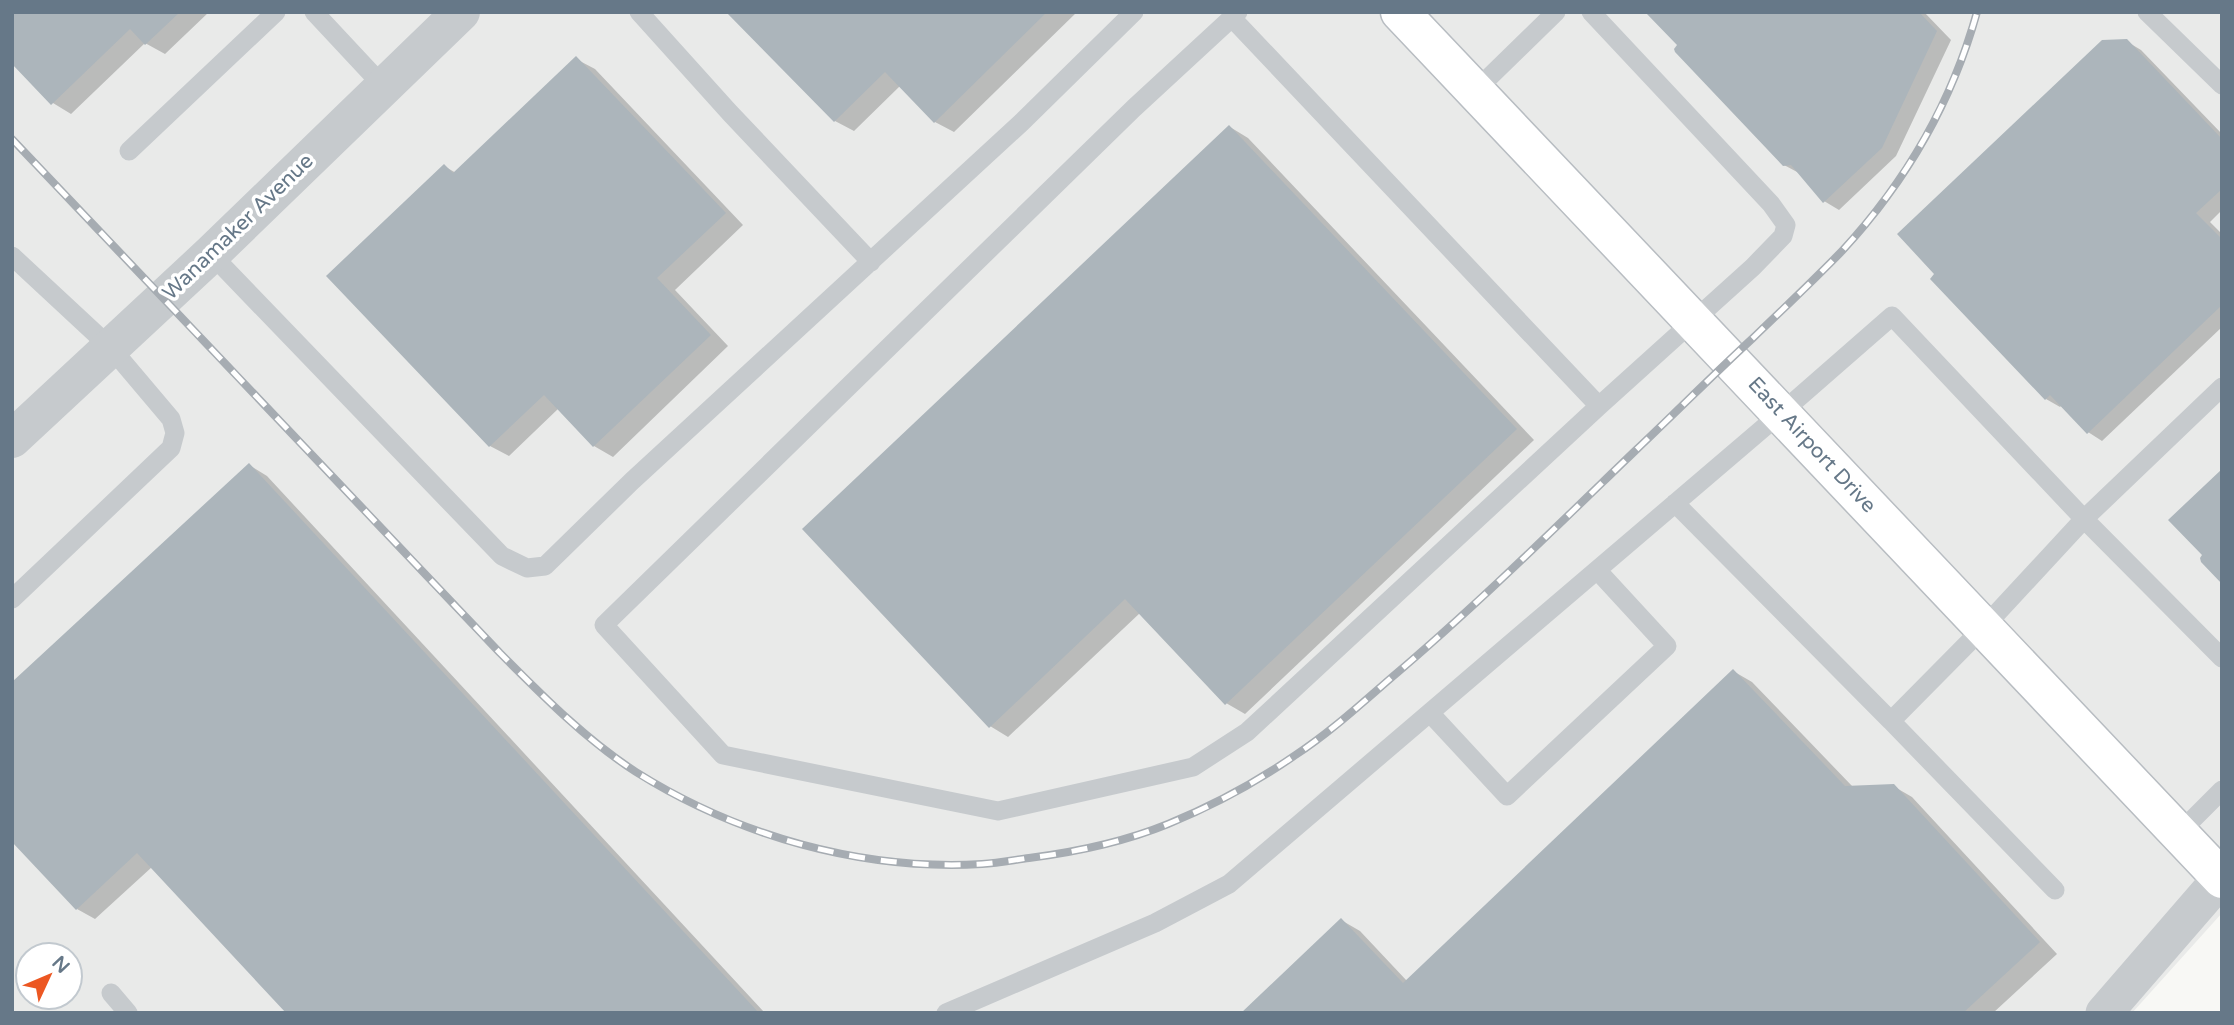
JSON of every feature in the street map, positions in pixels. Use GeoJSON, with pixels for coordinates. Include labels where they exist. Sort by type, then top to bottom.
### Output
{"type":"FeatureCollection","features":[{"type":"Feature","properties":{"kind":"main road","name":"East Airport Drive"},"geometry":{"type":"LineString","coordinates":[[1400,12],[2221,878]]}},
{"type":"Feature","properties":{"kind":"street","name":"Wanamaker Avenue"},"geometry":{"type":"LineString","coordinates":[[12,439],[211,254],[461,12]]}},
{"type":"Feature","properties":{"kind":"street"},"geometry":{"type":"LineString","coordinates":[[2104,1013],[2221,878]]}},
{"type":"Feature","properties":{"kind":"lane"},"geometry":{"type":"LineString","coordinates":[[130,151],[276,12]]}},
{"type":"Feature","properties":{"kind":"lane"},"geometry":{"type":"LineString","coordinates":[[314,12],[384,87]]}},
{"type":"Feature","properties":{"kind":"lane"},"geometry":{"type":"LineString","coordinates":[[639,12],[870,262]]}},
{"type":"Feature","properties":{"kind":"lane"},"geometry":{"type":"LineString","coordinates":[[211,254],[502,555],[527,568],[545,566],[632,481],[1022,122],[1134,12]]}},
{"type":"Feature","properties":{"kind":"lane"},"geometry":{"type":"LineString","coordinates":[[1475,91],[1556,12]]}},
{"type":"Feature","properties":{"kind":"lane"},"geometry":{"type":"LineString","coordinates":[[1591,12],[1770,204],[1786,225],[1783,236],[1753,267],[1247,732],[1192,766],[998,811],[723,755],[604,625],[1134,108],[1235,15],[1599,406]]}},
{"type":"Feature","properties":{"kind":"lane"},"geometry":{"type":"LineString","coordinates":[[2147,12],[2222,85]]}},
{"type":"Feature","properties":{"kind":"lane"},"geometry":{"type":"LineString","coordinates":[[12,256],[111,348],[171,419],[175,433],[171,448],[12,599]]}},
{"type":"Feature","properties":{"kind":"lane"},"geometry":{"type":"LineString","coordinates":[[946,1013],[1155,923],[1229,884],[1892,316],[2084,519],[2222,658]]}},
{"type":"Feature","properties":{"kind":"lane"},"geometry":{"type":"LineString","coordinates":[[1891,721],[1984,627],[2084,519],[2222,387]]}},
{"type":"Feature","properties":{"kind":"lane"},"geometry":{"type":"LineString","coordinates":[[1675,503],[2055,890]]}},
{"type":"Feature","properties":{"kind":"lane"},"geometry":{"type":"LineString","coordinates":[[1430,713],[1507,796],[1667,646],[1597,570]]}},
{"type":"Feature","properties":{"kind":"lane"},"geometry":{"type":"LineString","coordinates":[[2179,833],[2222,790]]}},
{"type":"Feature","properties":{"kind":"lane"},"geometry":{"type":"LineString","coordinates":[[111,993],[128,1013]]}},
{"type":"Feature","properties":{"kind":"shaded area"},"geometry":{"type":"Polygon","coordinates":[[[12,12],[2218,12],[2222,16],[2222,913],[2132,1013],[12,1013],[12,12]]]}},
{"type":"Feature","properties":{"kind":"building"},"geometry":{"type":"Polygon","coordinates":[[[12,12],[180,12],[145,45],[130,29],[51,105],[12,64],[12,12]]]}},
{"type":"Feature","properties":{"kind":"building"},"geometry":{"type":"Polygon","coordinates":[[[726,12],[1047,12],[934,123],[885,72],[834,122],[726,12]]]}},
{"type":"Feature","properties":{"kind":"building"},"geometry":{"type":"Polygon","coordinates":[[[1645,12],[1919,12],[1937,31],[1882,148],[1823,203],[1791,165],[1783,166],[1675,52],[1677,45],[1645,12]]]}},
{"type":"Feature","properties":{"kind":"building"},"geometry":{"type":"Polygon","coordinates":[[[2127,39],[2222,139],[2222,189],[2196,213],[2222,239],[2222,305],[2087,434],[2050,395],[2045,400],[1930,279],[1934,274],[1897,234],[2102,40],[2127,39]]]}},
{"type":"Feature","properties":{"kind":"building"},"geometry":{"type":"Polygon","coordinates":[[[576,56],[726,213],[657,278],[711,335],[593,447],[544,395],[489,447],[326,276],[444,164],[453,173],[576,56]]]}},
{"type":"Feature","properties":{"kind":"building"},"geometry":{"type":"Polygon","coordinates":[[[1229,125],[1517,429],[1225,705],[1125,599],[989,728],[802,529],[1229,125]]]}},
{"type":"Feature","properties":{"kind":"building"},"geometry":{"type":"Polygon","coordinates":[[[249,463],[759,1013],[286,1013],[137,853],[76,910],[12,842],[12,682],[249,463]]]}},
{"type":"Feature","properties":{"kind":"building"},"geometry":{"type":"Polygon","coordinates":[[[2222,469],[2222,584],[2201,562],[2202,555],[2168,520],[2222,469]]]}},
{"type":"Feature","properties":{"kind":"building"},"geometry":{"type":"Polygon","coordinates":[[[1733,669],[1845,786],[1894,784],[2040,942],[1963,1013],[1241,1013],[1341,918],[1403,983],[1733,669]]]}},
{"type":"Feature","properties":{"kind":"railway"},"geometry":{"type":"LineString","coordinates":[[12,139],[500,653],[599,746],[675,795],[759,831],[802,845],[892,862],[982,864],[1082,849],[1168,824],[1217,802],[1264,775],[1307,747],[1356,709],[1515,566],[1842,251],[1886,198],[1924,140],[1954,78],[1977,12]]}}]}
